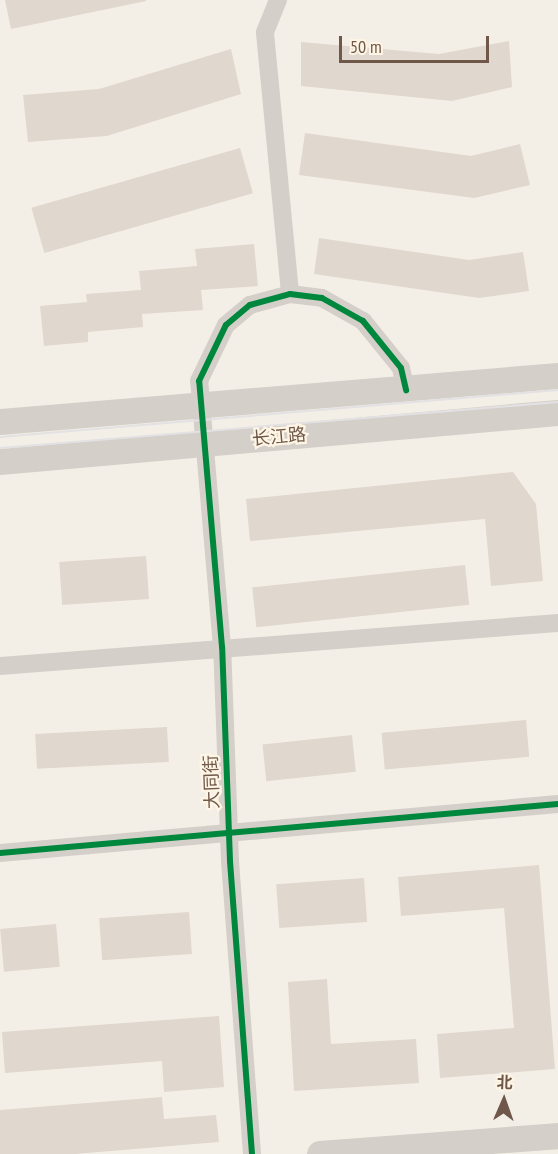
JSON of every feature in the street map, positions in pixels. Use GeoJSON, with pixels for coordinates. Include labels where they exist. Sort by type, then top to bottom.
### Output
{"type":"FeatureCollection","features":[{"type":"Feature","properties":{"kind":"main road","name":"长江路"},"geometry":{"type":"LineString","coordinates":[[0,422],[558,376]]}},
{"type":"Feature","properties":{"kind":"main road","name":"长江路"},"geometry":{"type":"LineString","coordinates":[[0,462],[558,413]]}},
{"type":"Feature","properties":{"kind":"main road"},"geometry":{"type":"LineString","coordinates":[[320,1154],[558,1136]]}},
{"type":"Feature","properties":{"kind":"street"},"geometry":{"type":"LineString","coordinates":[[278,0],[265,33],[290,294],[322,298],[363,321],[401,368],[406,390]]}},
{"type":"Feature","properties":{"kind":"street","name":"大同街"},"geometry":{"type":"LineString","coordinates":[[252,1154],[231,837],[222,647],[198,406],[206,363],[226,325],[250,305],[290,294]]}},
{"type":"Feature","properties":{"kind":"street"},"geometry":{"type":"LineString","coordinates":[[0,666],[222,647],[558,623]]}},
{"type":"Feature","properties":{"kind":"street"},"geometry":{"type":"LineString","coordinates":[[0,853],[231,837],[558,804]]}},
{"type":"Feature","properties":{"kind":"building"},"geometry":{"type":"Polygon","coordinates":[[[5,0],[146,0],[146,1],[11,29],[5,0]]]}},
{"type":"Feature","properties":{"kind":"building"},"geometry":{"type":"Polygon","coordinates":[[[509,41],[512,87],[452,101],[301,86],[301,42],[439,54],[509,41]]]}},
{"type":"Feature","properties":{"kind":"building"},"geometry":{"type":"Polygon","coordinates":[[[231,49],[241,94],[107,136],[28,142],[23,95],[99,89],[231,49]]]}},
{"type":"Feature","properties":{"kind":"building"},"geometry":{"type":"Polygon","coordinates":[[[305,133],[471,156],[520,144],[530,185],[474,198],[299,175],[305,133]]]}},
{"type":"Feature","properties":{"kind":"building"},"geometry":{"type":"Polygon","coordinates":[[[240,148],[253,193],[44,253],[31,208],[240,148]]]}},
{"type":"Feature","properties":{"kind":"building"},"geometry":{"type":"Polygon","coordinates":[[[319,238],[469,260],[523,252],[529,291],[479,298],[314,274],[319,238]]]}},
{"type":"Feature","properties":{"kind":"building"},"geometry":{"type":"Polygon","coordinates":[[[254,244],[258,286],[201,290],[203,310],[142,314],[143,327],[88,332],[88,342],[44,346],[40,306],[87,302],[86,294],[141,290],[139,271],[197,266],[195,249],[254,244]]]}},
{"type":"Feature","properties":{"kind":"building"},"geometry":{"type":"Polygon","coordinates":[[[513,472],[536,504],[543,581],[491,586],[485,519],[250,541],[246,499],[513,472]]]}},
{"type":"Feature","properties":{"kind":"building"},"geometry":{"type":"Polygon","coordinates":[[[146,556],[149,599],[62,605],[59,562],[146,556]]]}},
{"type":"Feature","properties":{"kind":"building"},"geometry":{"type":"Polygon","coordinates":[[[465,565],[469,605],[256,627],[252,587],[465,565]]]}},
{"type":"Feature","properties":{"kind":"building"},"geometry":{"type":"Polygon","coordinates":[[[526,720],[529,757],[385,769],[382,733],[526,720]]]}},
{"type":"Feature","properties":{"kind":"building"},"geometry":{"type":"Polygon","coordinates":[[[167,727],[169,762],[37,769],[35,734],[167,727]]]}},
{"type":"Feature","properties":{"kind":"building"},"geometry":{"type":"Polygon","coordinates":[[[352,735],[356,772],[266,781],[262,744],[352,735]]]}},
{"type":"Feature","properties":{"kind":"building"},"geometry":{"type":"Polygon","coordinates":[[[539,865],[555,1069],[440,1078],[437,1034],[514,1028],[504,908],[401,916],[398,877],[539,865]]]}},
{"type":"Feature","properties":{"kind":"building"},"geometry":{"type":"Polygon","coordinates":[[[364,878],[367,922],[279,928],[276,884],[364,878]]]}},
{"type":"Feature","properties":{"kind":"building"},"geometry":{"type":"Polygon","coordinates":[[[189,912],[192,954],[102,960],[99,918],[189,912]]]}},
{"type":"Feature","properties":{"kind":"building"},"geometry":{"type":"Polygon","coordinates":[[[56,924],[60,967],[4,972],[0,929],[56,924]]]}},
{"type":"Feature","properties":{"kind":"building"},"geometry":{"type":"Polygon","coordinates":[[[327,979],[331,1044],[416,1039],[419,1083],[294,1091],[288,982],[327,979]]]}},
{"type":"Feature","properties":{"kind":"building"},"geometry":{"type":"Polygon","coordinates":[[[219,1016],[224,1087],[164,1092],[162,1061],[5,1073],[2,1032],[219,1016]]]}},
{"type":"Feature","properties":{"kind":"building"},"geometry":{"type":"Polygon","coordinates":[[[162,1097],[164,1119],[216,1115],[219,1142],[75,1154],[0,1154],[0,1110],[162,1097]]]}},
{"type":"Feature","properties":{"kind":"tram line"},"geometry":{"type":"LineString","coordinates":[[0,437],[558,390]]}},
{"type":"Feature","properties":{"kind":"tram line"},"geometry":{"type":"LineString","coordinates":[[0,448],[558,402]]}},
{"type":"Feature","properties":{"kind":"cycle path"},"geometry":{"type":"LineString","coordinates":[[252,1154],[230,861],[222,647],[199,381],[226,325],[250,305],[290,294],[322,298],[363,321],[401,368],[406,390]]}},
{"type":"Feature","properties":{"kind":"cycle path"},"geometry":{"type":"LineString","coordinates":[[0,853],[558,804]]}}]}
